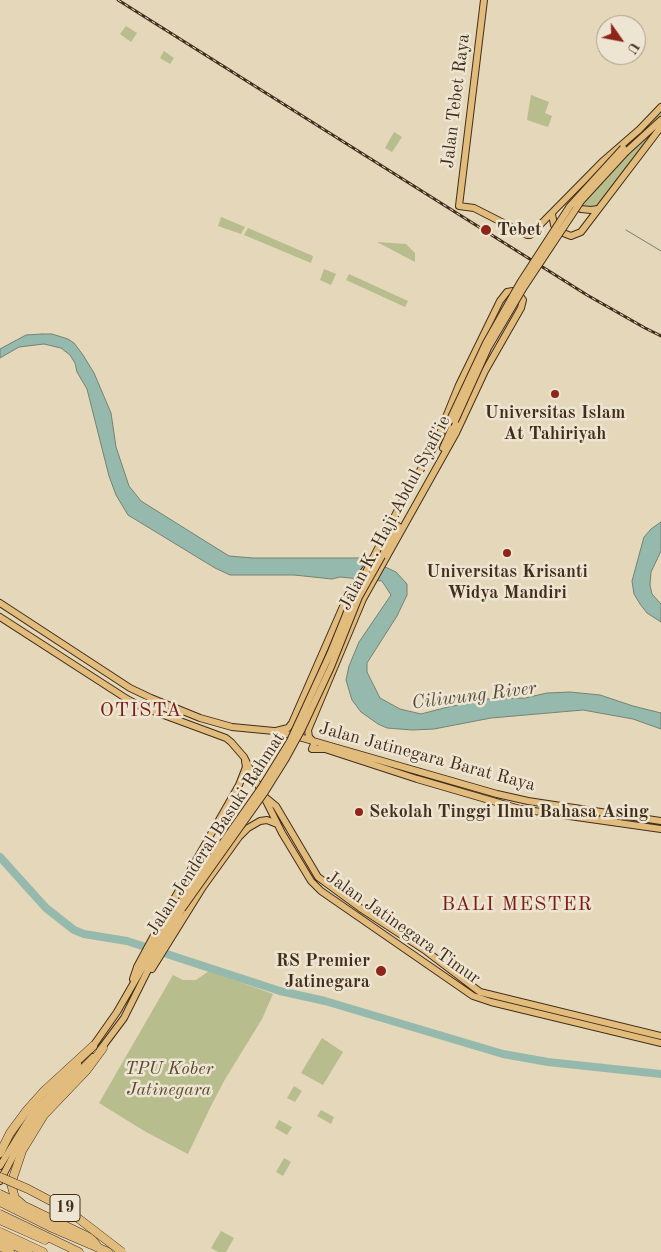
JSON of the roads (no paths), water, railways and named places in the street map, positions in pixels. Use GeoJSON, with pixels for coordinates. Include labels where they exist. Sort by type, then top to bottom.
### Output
{"type":"FeatureCollection","features":[{"type":"Feature","properties":{"kind":"highway"},"geometry":{"type":"LineString","coordinates":[[0,1153],[10,1133],[27,1110],[44,1091],[93,1046]]}},
{"type":"Feature","properties":{"kind":"highway"},"geometry":{"type":"LineString","coordinates":[[22,1204],[15,1198],[11,1184],[22,1151],[44,1116],[86,1071],[103,1048]]}},
{"type":"Feature","properties":{"kind":"highway","name":"19"},"geometry":{"type":"LineString","coordinates":[[0,1177],[52,1201],[82,1221],[122,1252]]}},
{"type":"Feature","properties":{"kind":"highway"},"geometry":{"type":"LineString","coordinates":[[0,1194],[91,1238],[98,1250]]}},
{"type":"Feature","properties":{"kind":"highway"},"geometry":{"type":"LineString","coordinates":[[0,1202],[87,1240],[98,1250]]}},
{"type":"Feature","properties":{"kind":"highway"},"geometry":{"type":"LineString","coordinates":[[0,1202],[98,1250],[108,1252]]}},
{"type":"Feature","properties":{"kind":"highway"},"geometry":{"type":"LineString","coordinates":[[0,1218],[71,1252]]}},
{"type":"Feature","properties":{"kind":"highway"},"geometry":{"type":"LineString","coordinates":[[0,1218],[79,1252]]}},
{"type":"Feature","properties":{"kind":"highway"},"geometry":{"type":"LineString","coordinates":[[0,1232],[43,1252]]}},
{"type":"Feature","properties":{"kind":"highway"},"geometry":{"type":"LineString","coordinates":[[0,1239],[28,1252]]}},
{"type":"Feature","properties":{"kind":"highway"},"geometry":{"type":"LineString","coordinates":[[0,1246],[10,1252]]}},
{"type":"Feature","properties":{"kind":"main road","name":"Jalan Tebet Raya"},"geometry":{"type":"LineString","coordinates":[[484,0],[459,206],[474,208],[528,236],[532,235]]}},
{"type":"Feature","properties":{"kind":"main road","name":"Jalan K. Haji Abdul Syafi'ie"},"geometry":{"type":"LineString","coordinates":[[532,235],[602,162],[661,107]]}},
{"type":"Feature","properties":{"kind":"main road","name":"Jalan K. Haji Abdul Syafi'ie"},"geometry":{"type":"LineString","coordinates":[[313,746],[308,730],[368,589],[379,557],[404,498],[448,424],[486,343],[520,283],[570,206],[625,150],[661,120]]}},
{"type":"Feature","properties":{"kind":"main road"},"geometry":{"type":"LineString","coordinates":[[552,214],[556,229],[571,236],[581,232],[661,127]]}},
{"type":"Feature","properties":{"kind":"main road","name":"Jalan K. Haji Abdul Syafi'ie"},"geometry":{"type":"LineString","coordinates":[[379,557],[438,455],[488,348],[524,287],[581,200],[625,150],[640,128]]}},
{"type":"Feature","properties":{"kind":"main road"},"geometry":{"type":"LineString","coordinates":[[572,193],[571,202],[575,206],[585,210],[598,209]]}},
{"type":"Feature","properties":{"kind":"main road","name":"Jalan K. Haji Abdul Syafi'ie"},"geometry":{"type":"LineString","coordinates":[[274,732],[290,727],[348,595],[356,581],[379,557],[407,519],[446,451],[485,371],[523,305],[523,300],[518,293],[510,291],[505,294],[459,385],[439,437]]}},
{"type":"Feature","properties":{"kind":"main road"},"geometry":{"type":"LineString","coordinates":[[492,318],[503,318],[509,328]]}},
{"type":"Feature","properties":{"kind":"main road"},"geometry":{"type":"LineString","coordinates":[[438,455],[446,451]]}},
{"type":"Feature","properties":{"kind":"main road"},"geometry":{"type":"LineString","coordinates":[[407,510],[407,519]]}},
{"type":"Feature","properties":{"kind":"main road","name":"Jalan Jenderal Basuki Rahmat"},"geometry":{"type":"LineString","coordinates":[[154,941],[265,792],[285,760],[302,729],[359,597],[379,557]]}},
{"type":"Feature","properties":{"kind":"main road","name":"Jalan Jatinegara Barat Raya"},"geometry":{"type":"LineString","coordinates":[[0,603],[142,695],[216,723],[238,728],[274,732],[421,780],[520,809],[661,829]]}},
{"type":"Feature","properties":{"kind":"main road","name":"Jalan Jatinegara Timur"},"geometry":{"type":"LineString","coordinates":[[0,617],[127,699],[142,707],[226,738],[244,757],[278,825],[311,881],[319,889],[478,998],[661,1043]]}},
{"type":"Feature","properties":{"kind":"main road"},"geometry":{"type":"LineString","coordinates":[[307,691],[311,698],[315,700],[320,699]]}},
{"type":"Feature","properties":{"kind":"main road","name":"Jalan Jatinegara Barat Raya"},"geometry":{"type":"LineString","coordinates":[[313,746],[534,802],[661,821]]}},
{"type":"Feature","properties":{"kind":"main road","name":"Jalan Jenderal Basuki Rahmat"},"geometry":{"type":"LineString","coordinates":[[138,991],[154,941],[244,775],[246,767],[244,757]]}},
{"type":"Feature","properties":{"kind":"main road","name":"Jalan Jatinegara Timur"},"geometry":{"type":"LineString","coordinates":[[264,796],[276,806],[318,877],[342,896],[426,951],[480,992],[661,1036]]}},
{"type":"Feature","properties":{"kind":"main road","name":"Jalan Jenderal Basuki Rahmat"},"geometry":{"type":"LineString","coordinates":[[0,1181],[27,1131],[44,1106],[103,1048],[124,1018],[138,991],[202,887],[239,837],[256,822],[267,820],[278,825]]}},
{"type":"Feature","properties":{"kind":"main road"},"geometry":{"type":"LineString","coordinates":[[201,853],[212,855],[217,860],[218,866]]}},
{"type":"Feature","properties":{"kind":"main road"},"geometry":{"type":"LineString","coordinates":[[338,902],[342,896]]}},
{"type":"Feature","properties":{"kind":"main road","name":"Jalan Jenderal Basuki Rahmat"},"geometry":{"type":"LineString","coordinates":[[0,1166],[32,1114],[93,1046],[117,1012],[131,986],[134,975],[166,937],[180,907]]}},
{"type":"Feature","properties":{"kind":"water"},"geometry":{"type":"Polygon","coordinates":[[[52,334],[74,343],[94,373],[111,413],[116,447],[129,486],[141,501],[229,556],[253,558],[366,558],[396,572],[407,584],[407,595],[397,616],[367,663],[367,672],[380,698],[400,709],[421,714],[488,699],[525,698],[547,693],[570,692],[600,695],[661,713],[661,729],[633,719],[583,710],[491,718],[434,729],[387,728],[378,724],[361,712],[352,700],[346,680],[349,666],[359,642],[391,595],[382,581],[294,575],[230,575],[215,568],[128,515],[116,495],[109,476],[87,389],[70,355],[61,348],[44,344],[19,347],[0,358],[0,349],[26,335],[52,334]]]}},
{"type":"Feature","properties":{"kind":"water"},"geometry":{"type":"Polygon","coordinates":[[[661,522],[661,551],[651,572],[650,585],[652,594],[661,604],[661,622],[647,613],[640,604],[634,594],[632,581],[644,537],[661,522]]]}},
{"type":"Feature","properties":{"kind":"waterway"},"geometry":{"type":"LineString","coordinates":[[626,230],[661,251]]}},
{"type":"Feature","properties":{"kind":"waterway"},"geometry":{"type":"LineString","coordinates":[[0,857],[46,908],[74,930],[84,934],[127,941],[280,991],[325,1001],[503,1054],[548,1062],[661,1074]]}},
{"type":"Feature","properties":{"kind":"railway"},"geometry":{"type":"LineString","coordinates":[[118,0],[587,295],[661,336]]}},
{"type":"Feature","properties":{"kind":"place","name":"Tebet"},"geometry":{"type":"Point","coordinates":[486,230]}},
{"type":"Feature","properties":{"kind":"place","name":"Universitas Islam At Tahiriyah"},"geometry":{"type":"Point","coordinates":[555,394]}},
{"type":"Feature","properties":{"kind":"place","name":"Universitas Krisanti Widya Mandiri"},"geometry":{"type":"Point","coordinates":[507,553]}},
{"type":"Feature","properties":{"kind":"place","name":"Sekolah Tinggi Ilmu Bahasa Asing"},"geometry":{"type":"Point","coordinates":[359,812]}},
{"type":"Feature","properties":{"kind":"place","name":"RS Premier Jatinegara"},"geometry":{"type":"Point","coordinates":[381,971]}},
{"type":"Feature","properties":{"kind":"district","name":"OTISTA"},"geometry":{"type":"Point","coordinates":[141,711]}},
{"type":"Feature","properties":{"kind":"district","name":"BALI MESTER"},"geometry":{"type":"Point","coordinates":[517,905]}},
{"type":"Feature","properties":{"kind":"water label","name":"Ciliwung River"},"geometry":{"type":"Point","coordinates":[474,696]}},
{"type":"Feature","properties":{"kind":"park label","name":"TPU Kober Jatinegara"},"geometry":{"type":"Point","coordinates":[169,1079]}}]}
